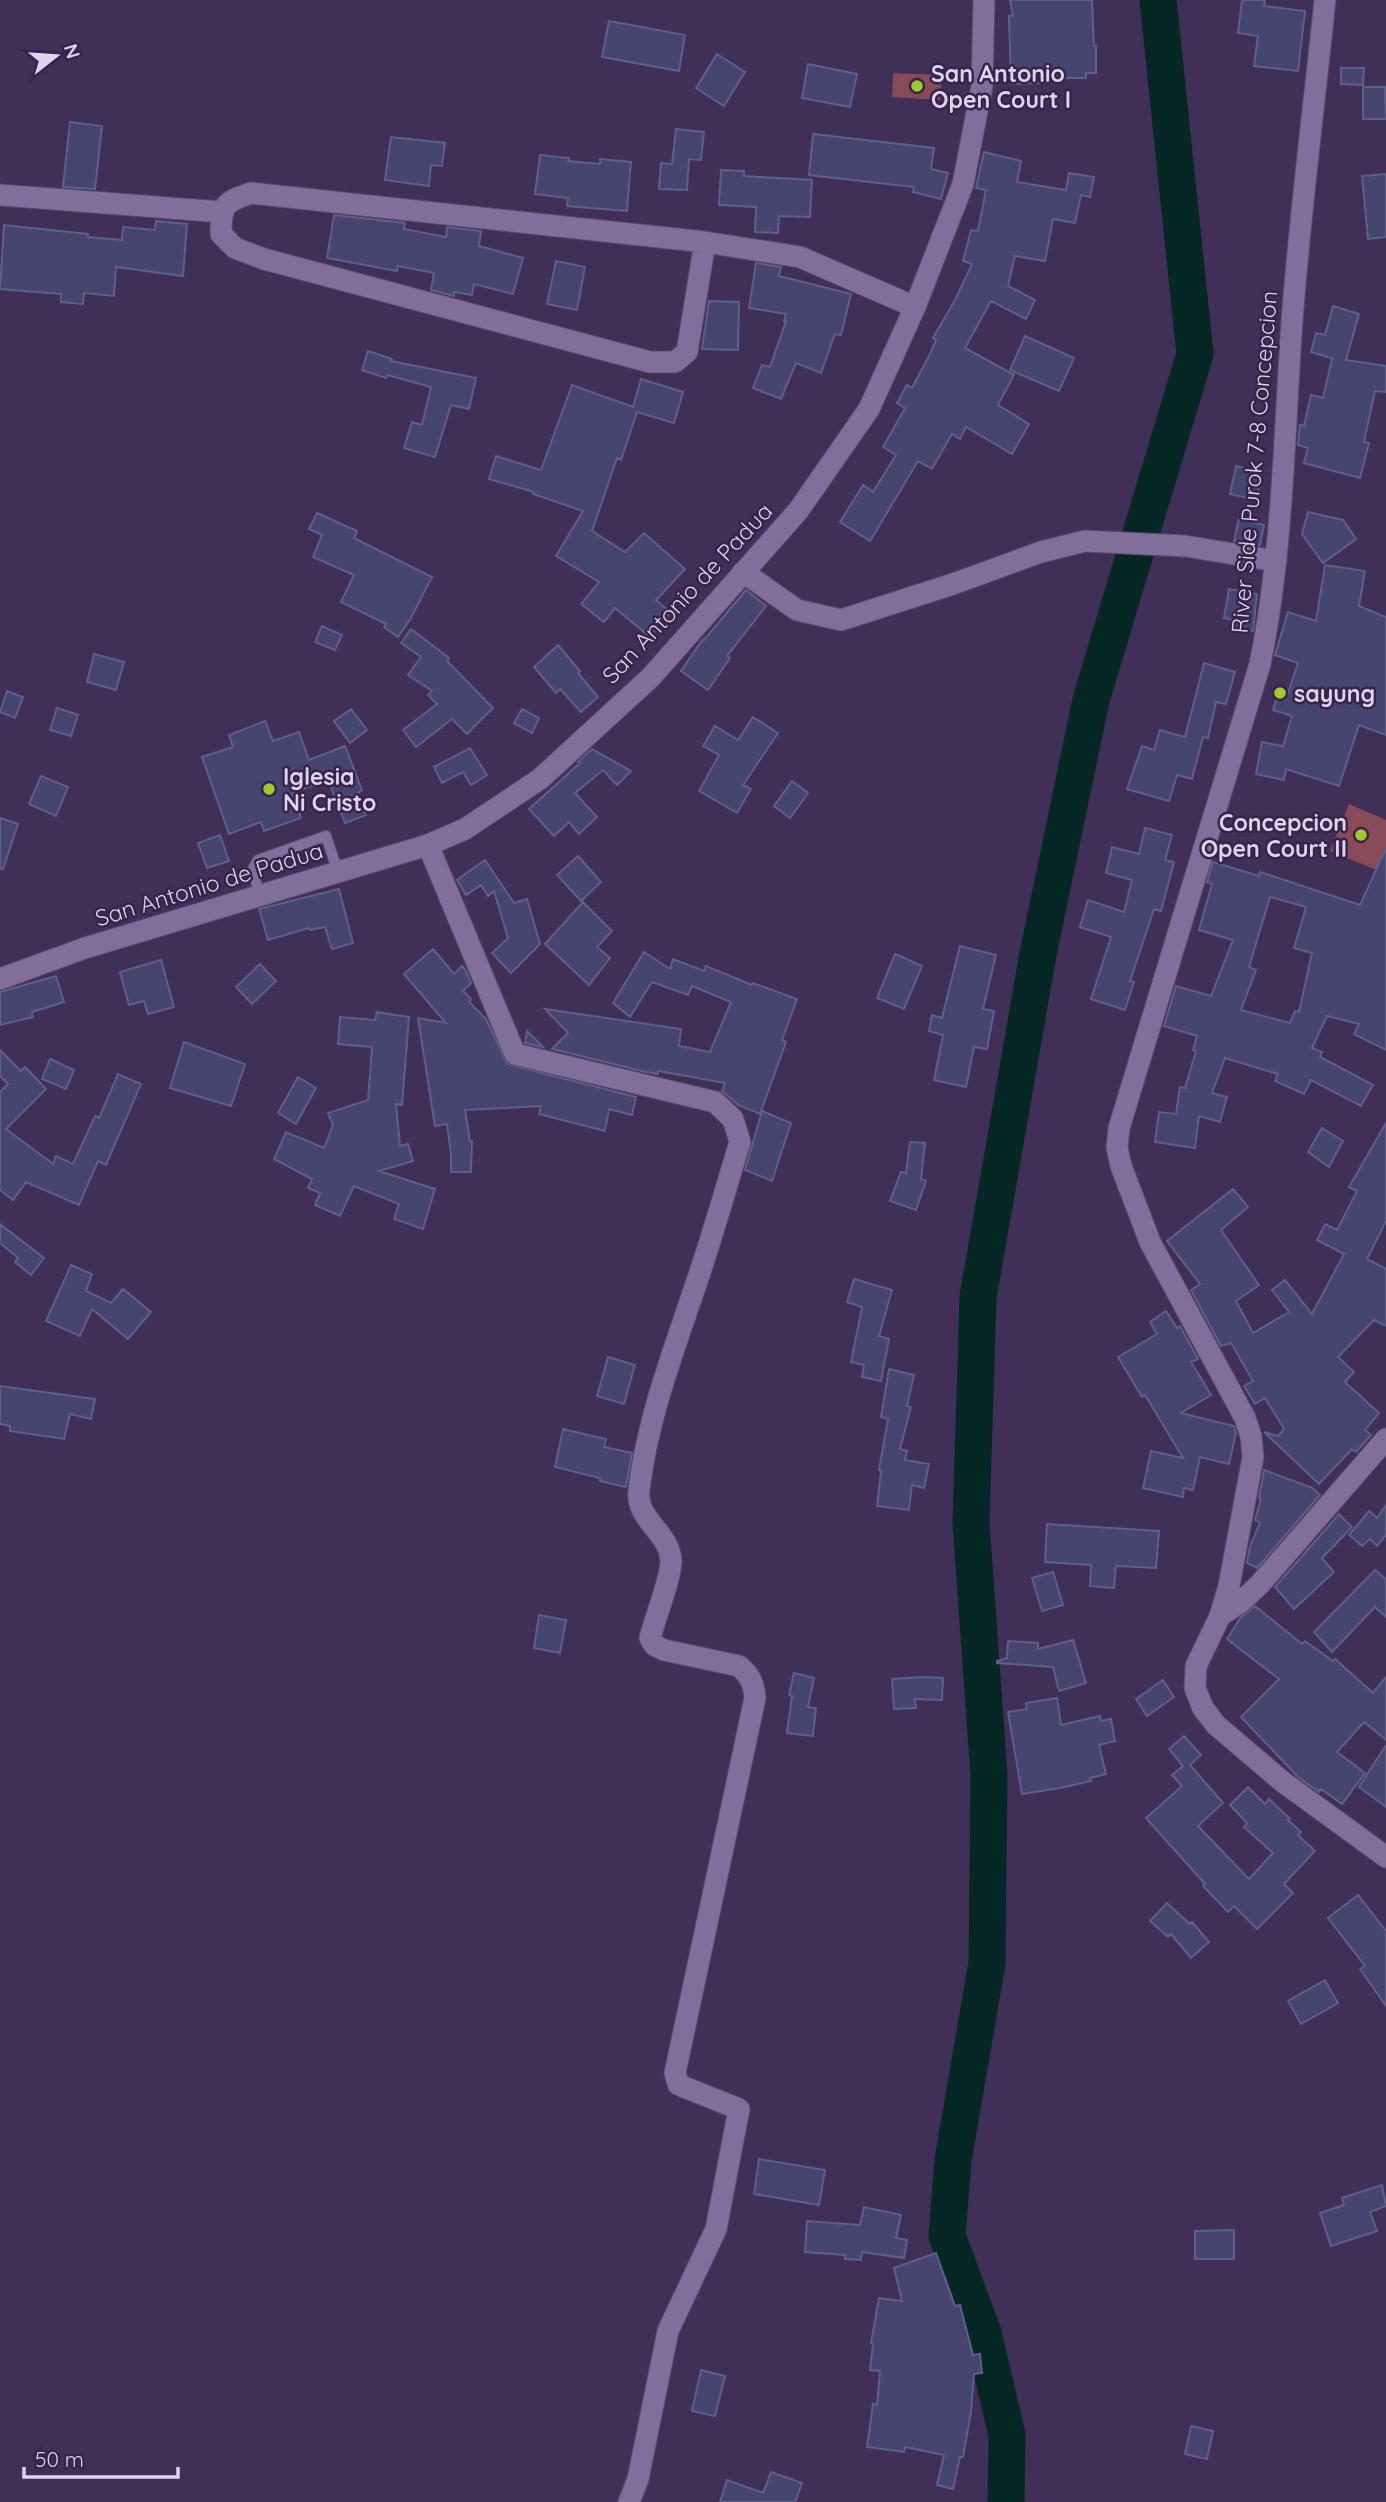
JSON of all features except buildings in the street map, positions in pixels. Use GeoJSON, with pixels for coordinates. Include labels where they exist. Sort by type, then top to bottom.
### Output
{"type":"FeatureCollection","features":[{"type":"Feature","properties":{"kind":"street","name":"San Antonio de Padua"},"geometry":{"type":"LineString","coordinates":[[0,979],[85,948],[428,845],[465,829],[540,779],[651,677],[798,511],[869,410],[915,307],[963,184],[982,86],[984,0]]}},
{"type":"Feature","properties":{"kind":"street","name":"River Side Purok 7-8 Concepcion"},"geometry":{"type":"LineString","coordinates":[[1325,0],[1292,318],[1276,561],[1261,664],[1119,1128],[1116,1148],[1150,1242],[1245,1418],[1251,1436],[1253,1457],[1229,1586],[1220,1616],[1196,1666],[1195,1688],[1203,1708],[1216,1725],[1283,1782],[1386,1857]]}},
{"type":"Feature","properties":{"kind":"street"},"geometry":{"type":"LineString","coordinates":[[705,242],[687,352],[675,362],[650,362],[264,259],[235,248],[221,234],[222,212],[231,201],[251,193],[705,242],[800,257],[915,307]]}},
{"type":"Feature","properties":{"kind":"street"},"geometry":{"type":"LineString","coordinates":[[0,195],[222,212]]}},
{"type":"Feature","properties":{"kind":"street"},"geometry":{"type":"LineString","coordinates":[[743,572],[797,610],[841,620],[1041,552],[1085,541],[1185,546],[1276,561]]}},
{"type":"Feature","properties":{"kind":"street"},"geometry":{"type":"LineString","coordinates":[[428,845],[515,1054],[715,1102],[733,1119],[740,1142],[694,1289],[668,1361],[647,1441],[638,1494],[642,1514],[667,1546],[671,1560],[650,1638],[654,1645],[664,1650],[739,1666],[747,1672],[754,1688],[755,1698],[675,2073],[678,2084],[739,2109],[716,2229],[668,2332],[638,2479],[629,2502]]}},
{"type":"Feature","properties":{"kind":"street"},"geometry":{"type":"LineString","coordinates":[[1220,1616],[1260,1584],[1386,1439]]}},
{"type":"Feature","properties":{"kind":"lane"},"geometry":{"type":"LineString","coordinates":[[259,895],[253,869],[258,860],[326,836],[338,872]]}},
{"type":"Feature","properties":{"kind":"shaded area","name":"San Antonio Open Court I"},"geometry":{"type":"Polygon","coordinates":[[[893,73],[942,75],[940,100],[892,97],[893,73]]]}},
{"type":"Feature","properties":{"kind":"shaded area","name":"Concepcion Open Court II"},"geometry":{"type":"Polygon","coordinates":[[[1349,804],[1386,820],[1386,874],[1330,851],[1349,804]]]}},
{"type":"Feature","properties":{"kind":"waterway"},"geometry":{"type":"LineString","coordinates":[[1006,2502],[1007,2435],[983,2333],[947,2236],[953,2160],[987,1963],[989,1775],[971,1523],[978,1297],[1038,954],[1091,700],[1195,354],[1158,0]]}},
{"type":"Feature","properties":{"kind":"place","name":"San Antonio Open Court I"},"geometry":{"type":"Point","coordinates":[917,86]}},
{"type":"Feature","properties":{"kind":"place","name":"sayung"},"geometry":{"type":"Point","coordinates":[1280,693]}},
{"type":"Feature","properties":{"kind":"place","name":"Iglesia Ni Cristo"},"geometry":{"type":"Point","coordinates":[269,789]}},
{"type":"Feature","properties":{"kind":"place","name":"Concepcion Open Court II"},"geometry":{"type":"Point","coordinates":[1361,835]}}]}
